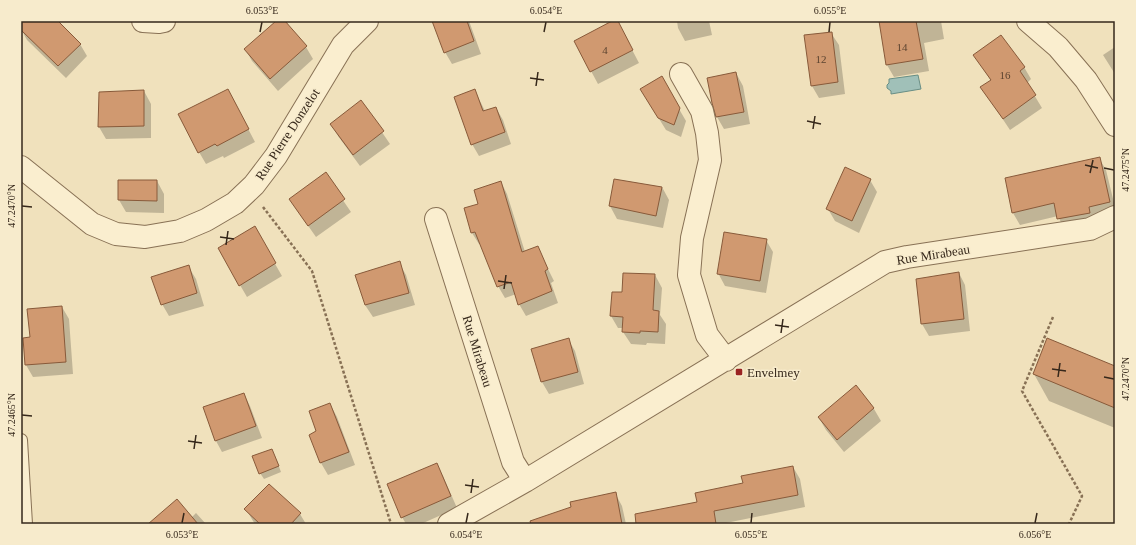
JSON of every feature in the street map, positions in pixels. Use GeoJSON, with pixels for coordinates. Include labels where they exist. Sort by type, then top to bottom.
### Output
{"type":"FeatureCollection","features":[{"type":"Feature","properties":{"kind":"street"},"geometry":{"type":"LineString","coordinates":[[143,21],[164,21]]}},
{"type":"Feature","properties":{"kind":"street","name":"Rue Pierre Donzelot"},"geometry":{"type":"LineString","coordinates":[[21,166],[92,224],[116,234],[145,237],[180,231],[206,220],[235,203],[254,185],[276,156],[343,45],[367,21]]}},
{"type":"Feature","properties":{"kind":"street"},"geometry":{"type":"LineString","coordinates":[[1028,21],[1058,47],[1086,80],[1115,125]]}},
{"type":"Feature","properties":{"kind":"street"},"geometry":{"type":"LineString","coordinates":[[681,74],[702,111],[707,133],[710,160],[692,238],[689,275],[707,335],[726,360]]}},
{"type":"Feature","properties":{"kind":"street","name":"Rue Mirabeau"},"geometry":{"type":"LineString","coordinates":[[449,524],[525,481],[885,262],[907,257],[1090,229],[1115,217]]}},
{"type":"Feature","properties":{"kind":"street","name":"Rue Mirabeau"},"geometry":{"type":"LineString","coordinates":[[436,219],[513,462],[525,481]]}},
{"type":"Feature","properties":{"kind":"lane"},"geometry":{"type":"LineString","coordinates":[[21,440],[26,524]]}},
{"type":"Feature","properties":{"kind":"path"},"geometry":{"type":"LineString","coordinates":[[248,191],[260,202],[312,271],[391,524]]}},
{"type":"Feature","properties":{"kind":"path"},"geometry":{"type":"LineString","coordinates":[[1053,317],[1022,391],[1082,496],[1069,524]]}},
{"type":"Feature","properties":{"kind":"water"},"geometry":{"type":"Polygon","coordinates":[[[918,75],[921,89],[891,94],[891,91],[887,88],[889,79],[918,75]]]}},
{"type":"Feature","properties":{"kind":"building"},"geometry":{"type":"Polygon","coordinates":[[[21,21],[58,21],[81,44],[58,66],[21,30],[21,21]]]}},
{"type":"Feature","properties":{"kind":"building"},"geometry":{"type":"Polygon","coordinates":[[[276,21],[285,21],[307,46],[270,79],[244,49],[276,21]]]}},
{"type":"Feature","properties":{"kind":"building"},"geometry":{"type":"Polygon","coordinates":[[[432,21],[467,21],[474,41],[444,53],[432,21]]]}},
{"type":"Feature","properties":{"kind":"building"},"geometry":{"type":"Polygon","coordinates":[[[612,21],[618,21],[633,50],[590,72],[574,41],[612,21]]]}},
{"type":"Feature","properties":{"kind":"building"},"geometry":{"type":"Polygon","coordinates":[[[879,21],[916,21],[923,59],[886,65],[879,21]]]}},
{"type":"Feature","properties":{"kind":"building"},"geometry":{"type":"Polygon","coordinates":[[[832,32],[838,82],[811,86],[804,35],[832,32]]]}},
{"type":"Feature","properties":{"kind":"building"},"geometry":{"type":"Polygon","coordinates":[[[1001,35],[1025,67],[1020,71],[1036,95],[1003,119],[980,87],[991,80],[973,55],[1001,35]]]}},
{"type":"Feature","properties":{"kind":"building"},"geometry":{"type":"Polygon","coordinates":[[[736,72],[744,112],[716,117],[707,78],[736,72]]]}},
{"type":"Feature","properties":{"kind":"building"},"geometry":{"type":"Polygon","coordinates":[[[662,76],[680,108],[674,125],[658,118],[640,89],[662,76]]]}},
{"type":"Feature","properties":{"kind":"building"},"geometry":{"type":"Polygon","coordinates":[[[228,89],[249,129],[217,146],[215,144],[198,153],[178,114],[228,89]]]}},
{"type":"Feature","properties":{"kind":"building"},"geometry":{"type":"Polygon","coordinates":[[[475,89],[483,111],[496,107],[505,132],[471,145],[454,97],[475,89]]]}},
{"type":"Feature","properties":{"kind":"building"},"geometry":{"type":"Polygon","coordinates":[[[144,90],[144,126],[98,127],[99,92],[144,90]]]}},
{"type":"Feature","properties":{"kind":"building"},"geometry":{"type":"Polygon","coordinates":[[[361,100],[384,131],[353,155],[330,124],[361,100]]]}},
{"type":"Feature","properties":{"kind":"building"},"geometry":{"type":"Polygon","coordinates":[[[1100,157],[1110,202],[1089,207],[1090,213],[1057,219],[1054,203],[1012,213],[1005,178],[1100,157]]]}},
{"type":"Feature","properties":{"kind":"building"},"geometry":{"type":"Polygon","coordinates":[[[845,167],[871,179],[852,221],[826,209],[845,167]]]}},
{"type":"Feature","properties":{"kind":"building"},"geometry":{"type":"Polygon","coordinates":[[[326,172],[345,199],[308,226],[289,199],[326,172]]]}},
{"type":"Feature","properties":{"kind":"building"},"geometry":{"type":"Polygon","coordinates":[[[614,179],[662,187],[656,216],[609,206],[614,179]]]}},
{"type":"Feature","properties":{"kind":"building"},"geometry":{"type":"Polygon","coordinates":[[[118,180],[157,180],[157,201],[118,200],[118,180]]]}},
{"type":"Feature","properties":{"kind":"building"},"geometry":{"type":"Polygon","coordinates":[[[501,181],[522,252],[538,246],[548,269],[545,271],[552,291],[518,305],[511,282],[497,287],[475,232],[471,233],[464,208],[478,204],[474,190],[501,181]]]}},
{"type":"Feature","properties":{"kind":"building"},"geometry":{"type":"Polygon","coordinates":[[[255,226],[276,263],[239,286],[218,248],[255,226]]]}},
{"type":"Feature","properties":{"kind":"building"},"geometry":{"type":"Polygon","coordinates":[[[724,232],[767,239],[760,281],[717,274],[724,232]]]}},
{"type":"Feature","properties":{"kind":"building"},"geometry":{"type":"Polygon","coordinates":[[[400,261],[409,293],[365,305],[355,275],[400,261]]]}},
{"type":"Feature","properties":{"kind":"building"},"geometry":{"type":"Polygon","coordinates":[[[189,265],[197,293],[161,305],[151,277],[189,265]]]}},
{"type":"Feature","properties":{"kind":"building"},"geometry":{"type":"Polygon","coordinates":[[[959,272],[964,319],[921,324],[916,279],[959,272]]]}},
{"type":"Feature","properties":{"kind":"building"},"geometry":{"type":"Polygon","coordinates":[[[623,273],[655,274],[653,310],[659,311],[658,332],[622,332],[623,317],[610,316],[612,292],[622,292],[623,273]]]}},
{"type":"Feature","properties":{"kind":"building"},"geometry":{"type":"Polygon","coordinates":[[[62,306],[66,362],[25,365],[23,338],[30,337],[27,309],[62,306]]]}},
{"type":"Feature","properties":{"kind":"building"},"geometry":{"type":"Polygon","coordinates":[[[569,338],[578,372],[541,382],[531,349],[569,338]]]}},
{"type":"Feature","properties":{"kind":"building"},"geometry":{"type":"Polygon","coordinates":[[[1047,338],[1115,366],[1115,408],[1033,374],[1047,338]]]}},
{"type":"Feature","properties":{"kind":"building"},"geometry":{"type":"Polygon","coordinates":[[[856,385],[874,408],[837,440],[818,417],[856,385]]]}},
{"type":"Feature","properties":{"kind":"building"},"geometry":{"type":"Polygon","coordinates":[[[244,393],[256,426],[215,441],[203,407],[244,393]]]}},
{"type":"Feature","properties":{"kind":"building"},"geometry":{"type":"Polygon","coordinates":[[[330,403],[349,452],[320,463],[309,435],[316,431],[309,411],[330,403]]]}},
{"type":"Feature","properties":{"kind":"building"},"geometry":{"type":"Polygon","coordinates":[[[272,449],[279,466],[259,474],[252,456],[272,449]]]}},
{"type":"Feature","properties":{"kind":"building"},"geometry":{"type":"Polygon","coordinates":[[[437,463],[451,496],[401,518],[387,484],[437,463]]]}},
{"type":"Feature","properties":{"kind":"building"},"geometry":{"type":"Polygon","coordinates":[[[793,466],[798,495],[714,511],[716,524],[636,524],[635,514],[697,502],[695,493],[743,483],[741,476],[793,466]]]}},
{"type":"Feature","properties":{"kind":"building"},"geometry":{"type":"Polygon","coordinates":[[[269,484],[301,513],[291,524],[260,524],[244,509],[269,484]]]}},
{"type":"Feature","properties":{"kind":"building"},"geometry":{"type":"Polygon","coordinates":[[[616,492],[622,524],[531,524],[530,521],[571,507],[570,502],[616,492]]]}},
{"type":"Feature","properties":{"kind":"building"},"geometry":{"type":"Polygon","coordinates":[[[177,499],[198,524],[148,524],[177,499]]]}},
{"type":"Feature","properties":{"kind":"place","name":"Envelmey"},"geometry":{"type":"Point","coordinates":[739,372]}}]}
